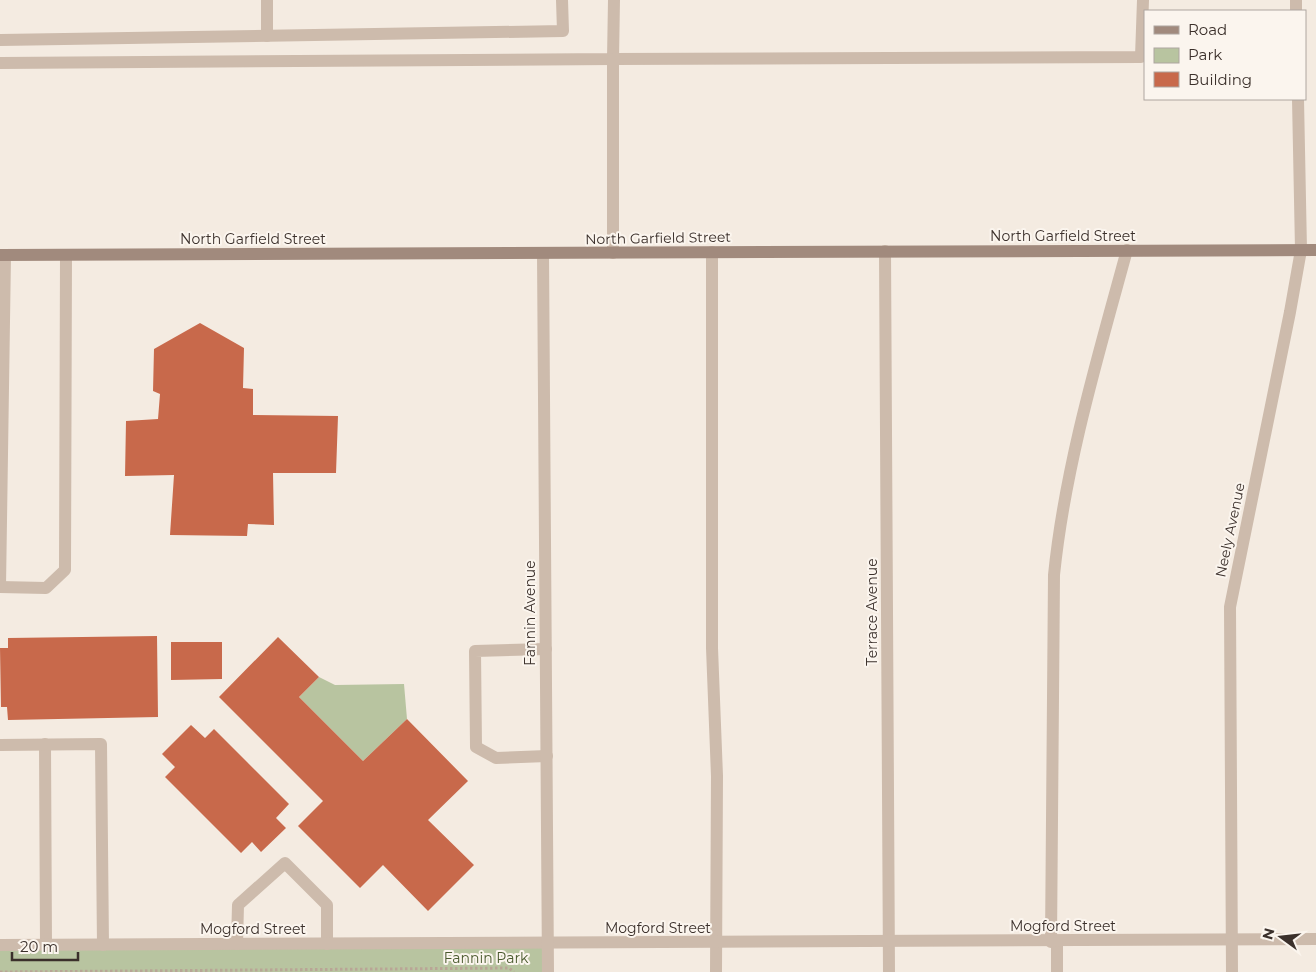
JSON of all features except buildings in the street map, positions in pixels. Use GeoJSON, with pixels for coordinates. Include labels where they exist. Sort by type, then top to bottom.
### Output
{"type":"FeatureCollection","features":[{"type":"Feature","properties":{"kind":"main road","name":"North Garfield Street"},"geometry":{"type":"LineString","coordinates":[[2,255],[1316,250]]}},
{"type":"Feature","properties":{"kind":"street"},"geometry":{"type":"LineString","coordinates":[[267,0],[267,36]]}},
{"type":"Feature","properties":{"kind":"street"},"geometry":{"type":"LineString","coordinates":[[0,40],[562,31],[562,0]]}},
{"type":"Feature","properties":{"kind":"street"},"geometry":{"type":"LineString","coordinates":[[613,253],[614,0]]}},
{"type":"Feature","properties":{"kind":"street"},"geometry":{"type":"LineString","coordinates":[[0,63],[1141,57],[1143,0]]}},
{"type":"Feature","properties":{"kind":"street","name":"Neely Avenue"},"geometry":{"type":"LineString","coordinates":[[1232,972],[1230,607],[1301,250],[1298,100]]}},
{"type":"Feature","properties":{"kind":"street"},"geometry":{"type":"LineString","coordinates":[[1057,972],[1054,942],[1054,575],[1058,533],[1093,379],[1127,250]]}},
{"type":"Feature","properties":{"kind":"street","name":"Terrace Avenue"},"geometry":{"type":"LineString","coordinates":[[885,251],[889,972]]}},
{"type":"Feature","properties":{"kind":"street"},"geometry":{"type":"LineString","coordinates":[[712,252],[712,648],[717,776],[716,972]]}},
{"type":"Feature","properties":{"kind":"street"},"geometry":{"type":"LineString","coordinates":[[2,255],[0,587],[46,588],[65,570],[66,254]]}},
{"type":"Feature","properties":{"kind":"street","name":"Fannin Avenue"},"geometry":{"type":"LineString","coordinates":[[543,254],[548,972]]}},
{"type":"Feature","properties":{"kind":"street"},"geometry":{"type":"LineString","coordinates":[[546,650],[475,650],[476,747],[496,758],[546,756]]}},
{"type":"Feature","properties":{"kind":"street"},"geometry":{"type":"LineString","coordinates":[[45,744],[46,945]]}},
{"type":"Feature","properties":{"kind":"street"},"geometry":{"type":"LineString","coordinates":[[0,745],[101,744],[103,945]]}},
{"type":"Feature","properties":{"kind":"street"},"geometry":{"type":"LineString","coordinates":[[237,944],[238,905],[285,864],[327,905],[327,944]]}},
{"type":"Feature","properties":{"kind":"street","name":"Mogford Street"},"geometry":{"type":"LineString","coordinates":[[0,945],[716,943],[889,939],[1054,942],[1316,939]]}},
{"type":"Feature","properties":{"kind":"path"},"geometry":{"type":"LineString","coordinates":[[0,972],[509,968],[514,972]]}},
{"type":"Feature","properties":{"kind":"green space"},"geometry":{"type":"Polygon","coordinates":[[[319,677],[335,685],[404,684],[407,719],[363,761],[299,697],[319,677]]]}},
{"type":"Feature","properties":{"kind":"green space","name":"Fannin Park"},"geometry":{"type":"Polygon","coordinates":[[[548,943],[548,972],[0,972],[0,945],[548,943]]]}}]}
